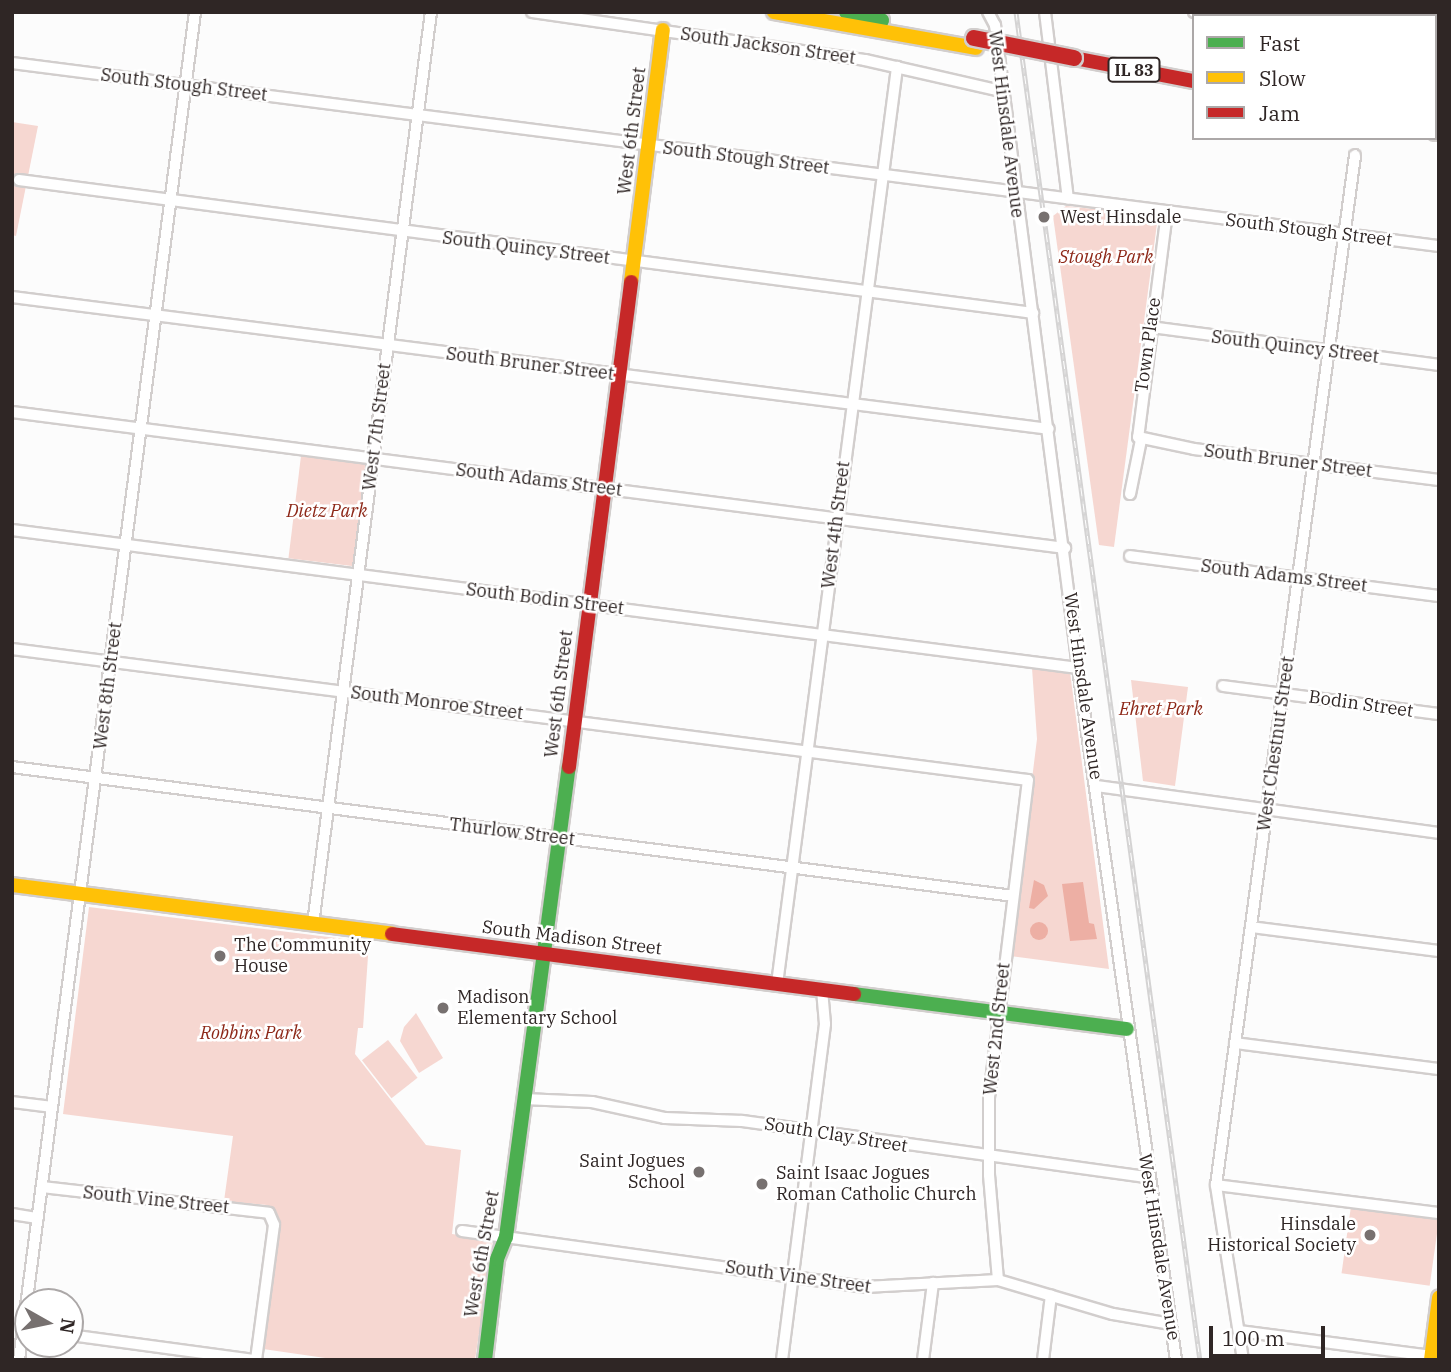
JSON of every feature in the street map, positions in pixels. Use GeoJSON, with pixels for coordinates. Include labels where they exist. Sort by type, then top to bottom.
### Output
{"type":"FeatureCollection","features":[{"type":"Feature","properties":{"kind":"main road","name":"IL 83"},"geometry":{"type":"LineString","coordinates":[[774,12],[975,43]]}},
{"type":"Feature","properties":{"kind":"main road","name":"IL 83"},"geometry":{"type":"LineString","coordinates":[[846,12],[1192,91]]}},
{"type":"Feature","properties":{"kind":"main road","name":"West 6th Street"},"geometry":{"type":"LineString","coordinates":[[485,1360],[497,1259],[506,1237],[542,954],[560,838],[663,30]]}},
{"type":"Feature","properties":{"kind":"main road","name":"IL 83"},"geometry":{"type":"LineString","coordinates":[[1074,63],[1192,81]]}},
{"type":"Feature","properties":{"kind":"main road","name":"South Madison Street"},"geometry":{"type":"LineString","coordinates":[[12,885],[1127,1029]]}},
{"type":"Feature","properties":{"kind":"main road"},"geometry":{"type":"LineString","coordinates":[[1434,1358],[1439,1298]]}},
{"type":"Feature","properties":{"kind":"street","name":"West 8th Street"},"geometry":{"type":"LineString","coordinates":[[27,1288],[195,12]]}},
{"type":"Feature","properties":{"kind":"street","name":"West 7th Street"},"geometry":{"type":"LineString","coordinates":[[313,924],[431,12]]}},
{"type":"Feature","properties":{"kind":"street","name":"South Jackson Street"},"geometry":{"type":"LineString","coordinates":[[531,12],[897,67],[1002,91]]}},
{"type":"Feature","properties":{"kind":"street","name":"West Hinsdale Avenue"},"geometry":{"type":"LineString","coordinates":[[988,12],[995,25],[1015,192],[1065,548],[1077,668],[1176,1360]]}},
{"type":"Feature","properties":{"kind":"street"},"geometry":{"type":"LineString","coordinates":[[1045,12],[1068,199]]}},
{"type":"Feature","properties":{"kind":"street","name":"South Stough Street"},"geometry":{"type":"LineString","coordinates":[[12,63],[1439,246]]}},
{"type":"Feature","properties":{"kind":"street","name":"West 4th Street"},"geometry":{"type":"LineString","coordinates":[[777,984],[897,67]]}},
{"type":"Feature","properties":{"kind":"street","name":"West Chestnut Street"},"geometry":{"type":"LineString","coordinates":[[1243,1360],[1216,1185],[1355,155]]}},
{"type":"Feature","properties":{"kind":"street","name":"South Quincy Street"},"geometry":{"type":"LineString","coordinates":[[19,180],[170,202],[1033,313]]}},
{"type":"Feature","properties":{"kind":"street","name":"Town Place"},"geometry":{"type":"LineString","coordinates":[[1130,494],[1140,438],[1151,327],[1167,212]]}},
{"type":"Feature","properties":{"kind":"street","name":"South Bruner Street"},"geometry":{"type":"LineString","coordinates":[[12,297],[1049,429]]}},
{"type":"Feature","properties":{"kind":"street","name":"South Quincy Street"},"geometry":{"type":"LineString","coordinates":[[1151,327],[1439,365]]}},
{"type":"Feature","properties":{"kind":"street","name":"South Adams Street"},"geometry":{"type":"LineString","coordinates":[[12,412],[1065,548]]}},
{"type":"Feature","properties":{"kind":"street","name":"South Bruner Street"},"geometry":{"type":"LineString","coordinates":[[1140,438],[1439,480]]}},
{"type":"Feature","properties":{"kind":"street","name":"South Bodin Street"},"geometry":{"type":"LineString","coordinates":[[12,530],[1077,668]]}},
{"type":"Feature","properties":{"kind":"street","name":"South Adams Street"},"geometry":{"type":"LineString","coordinates":[[1130,556],[1439,596]]}},
{"type":"Feature","properties":{"kind":"street","name":"South Monroe Street"},"geometry":{"type":"LineString","coordinates":[[12,649],[1028,780]]}},
{"type":"Feature","properties":{"kind":"street","name":"Bodin Street"},"geometry":{"type":"LineString","coordinates":[[1223,686],[1439,714]]}},
{"type":"Feature","properties":{"kind":"street","name":"Thurlow Street"},"geometry":{"type":"LineString","coordinates":[[12,767],[1013,896]]}},
{"type":"Feature","properties":{"kind":"street","name":"West 2nd Street"},"geometry":{"type":"LineString","coordinates":[[998,1280],[988,1156],[998,1012],[1028,780]]}},
{"type":"Feature","properties":{"kind":"street"},"geometry":{"type":"LineString","coordinates":[[1096,786],[1439,832]]}},
{"type":"Feature","properties":{"kind":"street"},"geometry":{"type":"LineString","coordinates":[[1251,927],[1439,951]]}},
{"type":"Feature","properties":{"kind":"street"},"geometry":{"type":"LineString","coordinates":[[782,1360],[825,1024],[822,990]]}},
{"type":"Feature","properties":{"kind":"street"},"geometry":{"type":"LineString","coordinates":[[1235,1043],[1439,1069]]}},
{"type":"Feature","properties":{"kind":"street","name":"South Clay Street"},"geometry":{"type":"LineString","coordinates":[[524,1099],[592,1102],[665,1118],[742,1121],[811,1133],[1148,1177]]}},
{"type":"Feature","properties":{"kind":"street"},"geometry":{"type":"LineString","coordinates":[[12,1102],[52,1107]]}},
{"type":"Feature","properties":{"kind":"street"},"geometry":{"type":"LineString","coordinates":[[1216,1185],[1439,1213]]}},
{"type":"Feature","properties":{"kind":"street","name":"South Vine Street"},"geometry":{"type":"LineString","coordinates":[[42,1187],[269,1213],[274,1225],[256,1360]]}},
{"type":"Feature","properties":{"kind":"street"},"geometry":{"type":"LineString","coordinates":[[12,1214],[38,1218]]}},
{"type":"Feature","properties":{"kind":"street","name":"South Vine Street"},"geometry":{"type":"LineString","coordinates":[[463,1231],[865,1287],[998,1280],[1113,1314],[1171,1324]]}},
{"type":"Feature","properties":{"kind":"street"},"geometry":{"type":"LineString","coordinates":[[923,1360],[933,1283]]}},
{"type":"Feature","properties":{"kind":"street"},"geometry":{"type":"LineString","coordinates":[[1043,1360],[1051,1295]]}},
{"type":"Feature","properties":{"kind":"street"},"geometry":{"type":"LineString","coordinates":[[1239,1331],[1434,1358]]}},
{"type":"Feature","properties":{"kind":"street"},"geometry":{"type":"LineString","coordinates":[[84,1337],[256,1360]]}},
{"type":"Feature","properties":{"kind":"green space"},"geometry":{"type":"Polygon","coordinates":[[[12,122],[38,126],[16,236],[12,235],[12,122]]]}},
{"type":"Feature","properties":{"kind":"green space","name":"Stough Park"},"geometry":{"type":"Polygon","coordinates":[[[1066,206],[1158,216],[1114,547],[1099,545],[1053,216],[1066,206]]]}},
{"type":"Feature","properties":{"kind":"green space","name":"Dietz Park"},"geometry":{"type":"Polygon","coordinates":[[[301,456],[367,464],[354,566],[288,558],[301,456]]]}},
{"type":"Feature","properties":{"kind":"green space"},"geometry":{"type":"Polygon","coordinates":[[[1032,668],[1070,672],[1109,969],[1010,956],[1037,739],[1032,668]]]}},
{"type":"Feature","properties":{"kind":"green space","name":"Ehret Park"},"geometry":{"type":"Polygon","coordinates":[[[1131,680],[1188,687],[1175,786],[1143,781],[1131,680]]]}},
{"type":"Feature","properties":{"kind":"green space","name":"Robbins Park"},"geometry":{"type":"Polygon","coordinates":[[[89,907],[369,942],[363,1028],[358,1028],[355,1054],[426,1145],[461,1150],[452,1234],[493,1240],[475,1360],[339,1360],[263,1349],[279,1222],[267,1205],[224,1201],[233,1136],[63,1114],[89,907]]]}},
{"type":"Feature","properties":{"kind":"green space"},"geometry":{"type":"Polygon","coordinates":[[[416,1013],[443,1058],[419,1073],[400,1041],[404,1027],[416,1013]]]}},
{"type":"Feature","properties":{"kind":"green space"},"geometry":{"type":"Polygon","coordinates":[[[388,1040],[418,1078],[392,1098],[362,1060],[388,1040]]]}},
{"type":"Feature","properties":{"kind":"green space"},"geometry":{"type":"Polygon","coordinates":[[[1351,1206],[1439,1218],[1430,1286],[1342,1273],[1351,1206]]]}},
{"type":"Feature","properties":{"kind":"shaded area"},"geometry":{"type":"Polygon","coordinates":[[[1034,880],[1044,885],[1048,896],[1034,909],[1029,908],[1034,880]]]}},
{"type":"Feature","properties":{"kind":"shaded area"},"geometry":{"type":"Polygon","coordinates":[[[1083,882],[1089,923],[1094,924],[1097,939],[1070,941],[1062,884],[1083,882]]]}},
{"type":"Feature","properties":{"kind":"shaded area"},"geometry":{"type":"Polygon","coordinates":[[[1035,922],[1043,922],[1048,931],[1046,938],[1035,940],[1030,935],[1030,927],[1035,922]]]}},
{"type":"Feature","properties":{"kind":"railway"},"geometry":{"type":"LineString","coordinates":[[1016,12],[1200,1360]]}},
{"type":"Feature","properties":{"kind":"traffic: fast"},"geometry":{"type":"LineString","coordinates":[[846,12],[882,20]]}},
{"type":"Feature","properties":{"kind":"traffic: fast"},"geometry":{"type":"LineString","coordinates":[[485,1360],[497,1259],[506,1237],[569,767]]}},
{"type":"Feature","properties":{"kind":"traffic: fast"},"geometry":{"type":"LineString","coordinates":[[854,994],[1127,1029]]}},
{"type":"Feature","properties":{"kind":"traffic: slow"},"geometry":{"type":"LineString","coordinates":[[774,12],[976,48]]}},
{"type":"Feature","properties":{"kind":"traffic: slow"},"geometry":{"type":"LineString","coordinates":[[631,282],[663,30]]}},
{"type":"Feature","properties":{"kind":"traffic: slow"},"geometry":{"type":"LineString","coordinates":[[12,885],[392,934]]}},
{"type":"Feature","properties":{"kind":"traffic: slow"},"geometry":{"type":"LineString","coordinates":[[1431,1360],[1439,1298]]}},
{"type":"Feature","properties":{"kind":"traffic: jam"},"geometry":{"type":"LineString","coordinates":[[974,38],[1074,58]]}},
{"type":"Feature","properties":{"kind":"traffic: jam"},"geometry":{"type":"LineString","coordinates":[[1074,58],[1192,81]]}},
{"type":"Feature","properties":{"kind":"traffic: jam"},"geometry":{"type":"LineString","coordinates":[[569,767],[631,282]]}},
{"type":"Feature","properties":{"kind":"traffic: jam"},"geometry":{"type":"LineString","coordinates":[[392,934],[854,994]]}},
{"type":"Feature","properties":{"kind":"place","name":"West Hinsdale"},"geometry":{"type":"Point","coordinates":[1044,217]}},
{"type":"Feature","properties":{"kind":"place","name":"The Community House"},"geometry":{"type":"Point","coordinates":[220,956]}},
{"type":"Feature","properties":{"kind":"place","name":"Madison Elementary School"},"geometry":{"type":"Point","coordinates":[443,1008]}},
{"type":"Feature","properties":{"kind":"place","name":"Saint Jogues School"},"geometry":{"type":"Point","coordinates":[699,1172]}},
{"type":"Feature","properties":{"kind":"place","name":"Saint Isaac Jogues Roman Catholic Church"},"geometry":{"type":"Point","coordinates":[762,1184]}},
{"type":"Feature","properties":{"kind":"place","name":"Hinsdale Historical Society"},"geometry":{"type":"Point","coordinates":[1370,1235]}}]}
